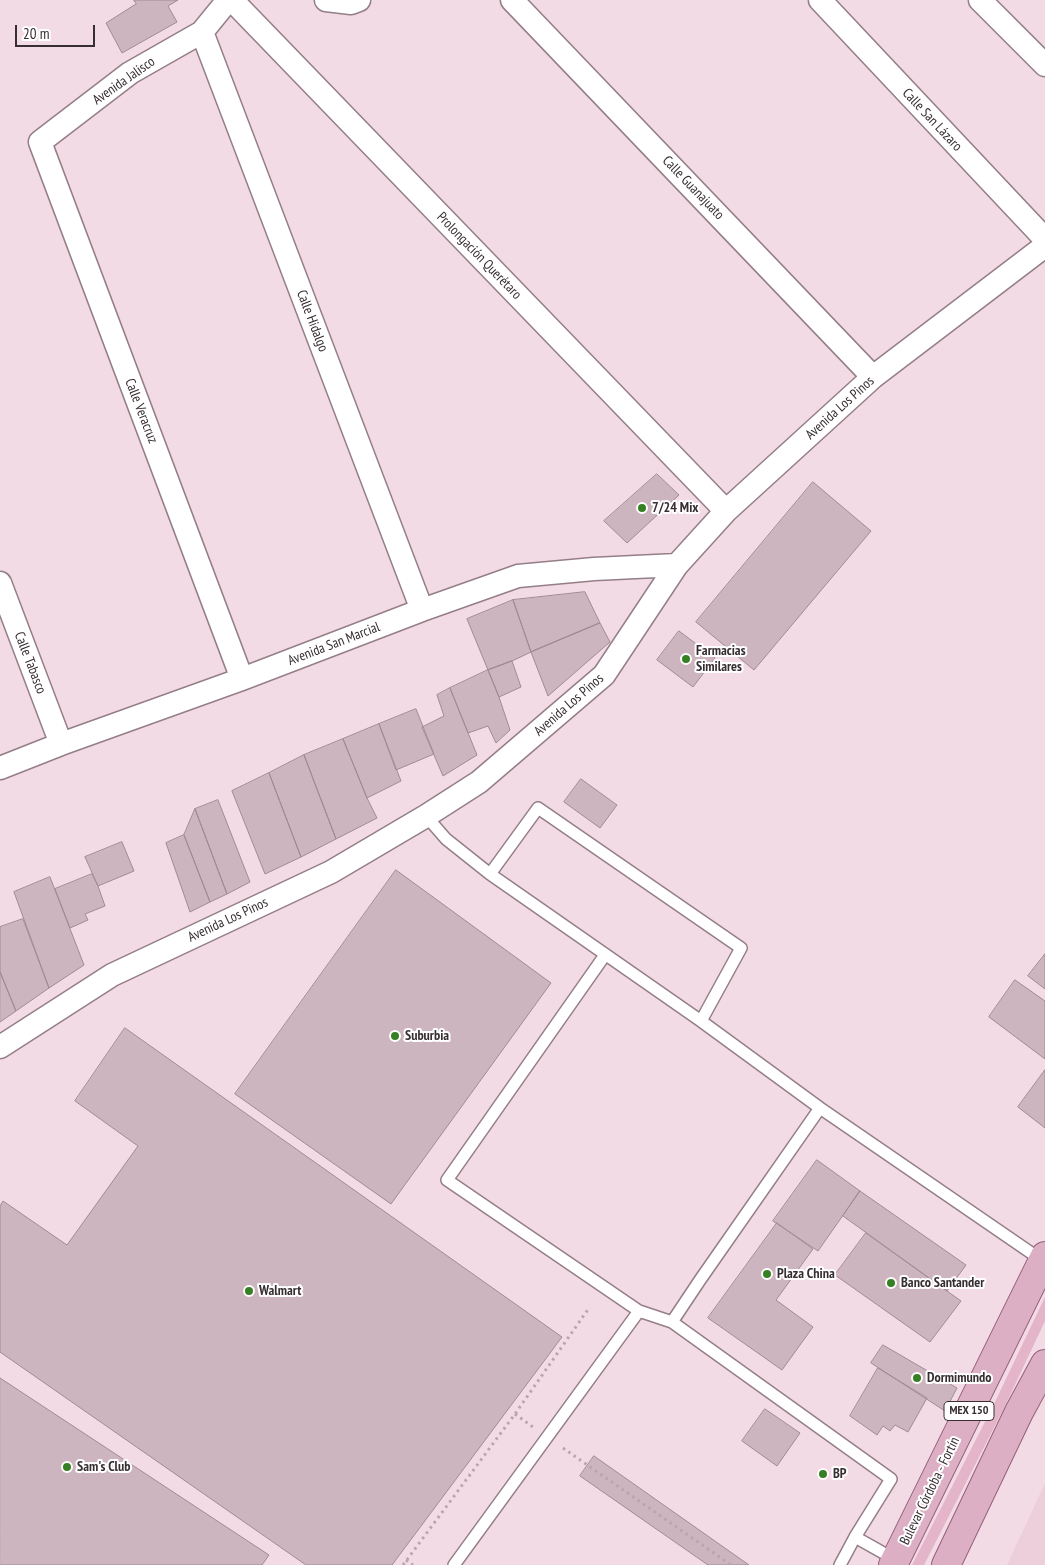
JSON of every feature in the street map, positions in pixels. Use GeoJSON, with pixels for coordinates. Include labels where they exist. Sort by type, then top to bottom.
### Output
{"type":"FeatureCollection","features":[{"type":"Feature","properties":{"kind":"main road","name":"Bulevar Córdoba - Fortín"},"geometry":{"type":"LineString","coordinates":[[895,1562],[1044,1259]]}},
{"type":"Feature","properties":{"kind":"main road","name":"MEX 150"},"geometry":{"type":"LineString","coordinates":[[946,1565],[1019,1412],[1045,1364]]}},
{"type":"Feature","properties":{"kind":"street","name":"Avenida Jalisco"},"geometry":{"type":"LineString","coordinates":[[40,142],[130,73],[202,32],[230,0]]}},
{"type":"Feature","properties":{"kind":"street","name":"Prolongación Querétaro"},"geometry":{"type":"LineString","coordinates":[[230,0],[726,511]]}},
{"type":"Feature","properties":{"kind":"street"},"geometry":{"type":"LineString","coordinates":[[326,0],[350,3],[359,0]]}},
{"type":"Feature","properties":{"kind":"street","name":"Calle Guanajuato"},"geometry":{"type":"LineString","coordinates":[[512,0],[873,377]]}},
{"type":"Feature","properties":{"kind":"street","name":"Calle San Lázaro"},"geometry":{"type":"LineString","coordinates":[[820,0],[1045,239]]}},
{"type":"Feature","properties":{"kind":"street"},"geometry":{"type":"LineString","coordinates":[[980,0],[1045,65]]}},
{"type":"Feature","properties":{"kind":"street","name":"Calle Hidalgo"},"geometry":{"type":"LineString","coordinates":[[202,32],[422,610]]}},
{"type":"Feature","properties":{"kind":"street","name":"Calle Veracruz"},"geometry":{"type":"LineString","coordinates":[[40,142],[242,679]]}},
{"type":"Feature","properties":{"kind":"street","name":"Avenida Los Pinos"},"geometry":{"type":"LineString","coordinates":[[0,1047],[112,975],[330,872],[480,782],[604,675],[677,565],[726,511],[873,377],[1045,246]]}},
{"type":"Feature","properties":{"kind":"street","name":"Avenida San Marcial"},"geometry":{"type":"LineString","coordinates":[[0,768],[518,576],[594,569],[677,565]]}},
{"type":"Feature","properties":{"kind":"street","name":"Calle Tabasco"},"geometry":{"type":"LineString","coordinates":[[0,583],[61,744]]}},
{"type":"Feature","properties":{"kind":"lane"},"geometry":{"type":"LineString","coordinates":[[490,874],[538,808],[741,948],[701,1021]]}},
{"type":"Feature","properties":{"kind":"lane"},"geometry":{"type":"LineString","coordinates":[[426,816],[446,839],[490,874],[701,1021],[820,1108],[1044,1259]]}},
{"type":"Feature","properties":{"kind":"lane"},"geometry":{"type":"LineString","coordinates":[[605,955],[447,1180],[639,1311],[672,1322],[891,1479],[840,1565]]}},
{"type":"Feature","properties":{"kind":"lane"},"geometry":{"type":"LineString","coordinates":[[672,1322],[820,1108]]}},
{"type":"Feature","properties":{"kind":"lane"},"geometry":{"type":"LineString","coordinates":[[457,1564],[639,1311]]}},
{"type":"Feature","properties":{"kind":"lane"},"geometry":{"type":"LineString","coordinates":[[855,1537],[895,1562]]}},
{"type":"Feature","properties":{"kind":"path"},"geometry":{"type":"LineString","coordinates":[[403,1565],[515,1414],[589,1308]]}},
{"type":"Feature","properties":{"kind":"path"},"geometry":{"type":"LineString","coordinates":[[515,1414],[731,1565]]}},
{"type":"Feature","properties":{"kind":"path"},"geometry":{"type":"LineString","coordinates":[[406,1560],[413,1565]]}},
{"type":"Feature","properties":{"kind":"shaded area"},"geometry":{"type":"Polygon","coordinates":[[[1045,1297],[1045,1321],[1004,1408],[924,1565],[912,1565],[994,1404],[1045,1297]]]}},
{"type":"Feature","properties":{"kind":"shaded area"},"geometry":{"type":"Polygon","coordinates":[[[1045,1483],[1045,1565],[1007,1565],[1045,1483]]]}},
{"type":"Feature","properties":{"kind":"building"},"geometry":{"type":"Polygon","coordinates":[[[134,0],[178,0],[168,6],[177,22],[122,53],[106,23],[136,4],[134,0]]]}},
{"type":"Feature","properties":{"kind":"building","name":"7/24 Mix"},"geometry":{"type":"Polygon","coordinates":[[[657,474],[679,495],[627,543],[604,521],[657,474]]]}},
{"type":"Feature","properties":{"kind":"building"},"geometry":{"type":"Polygon","coordinates":[[[813,482],[871,531],[754,670],[696,622],[813,482]]]}},
{"type":"Feature","properties":{"kind":"building"},"geometry":{"type":"Polygon","coordinates":[[[585,592],[600,623],[531,652],[513,600],[585,592]]]}},
{"type":"Feature","properties":{"kind":"building"},"geometry":{"type":"Polygon","coordinates":[[[513,600],[531,652],[488,670],[467,619],[513,600]]]}},
{"type":"Feature","properties":{"kind":"building"},"geometry":{"type":"Polygon","coordinates":[[[600,623],[610,642],[548,696],[531,652],[600,623]]]}},
{"type":"Feature","properties":{"kind":"building","name":"Farmacias Similares"},"geometry":{"type":"Polygon","coordinates":[[[679,631],[715,658],[693,687],[657,660],[679,631]]]}},
{"type":"Feature","properties":{"kind":"building"},"geometry":{"type":"Polygon","coordinates":[[[512,661],[521,687],[499,697],[488,670],[512,661]]]}},
{"type":"Feature","properties":{"kind":"building"},"geometry":{"type":"Polygon","coordinates":[[[488,670],[510,730],[496,743],[488,726],[468,733],[450,688],[488,670]]]}},
{"type":"Feature","properties":{"kind":"building"},"geometry":{"type":"Polygon","coordinates":[[[450,688],[477,755],[443,776],[422,727],[444,716],[437,695],[450,688]]]}},
{"type":"Feature","properties":{"kind":"building"},"geometry":{"type":"Polygon","coordinates":[[[416,709],[434,754],[396,770],[379,724],[416,709]]]}},
{"type":"Feature","properties":{"kind":"building"},"geometry":{"type":"Polygon","coordinates":[[[379,724],[401,781],[367,798],[343,739],[379,724]]]}},
{"type":"Feature","properties":{"kind":"building"},"geometry":{"type":"Polygon","coordinates":[[[343,739],[377,818],[336,839],[304,755],[343,739]]]}},
{"type":"Feature","properties":{"kind":"building"},"geometry":{"type":"Polygon","coordinates":[[[304,755],[336,839],[301,857],[269,773],[304,755]]]}},
{"type":"Feature","properties":{"kind":"building"},"geometry":{"type":"Polygon","coordinates":[[[269,773],[301,857],[265,874],[232,791],[269,773]]]}},
{"type":"Feature","properties":{"kind":"building"},"geometry":{"type":"Polygon","coordinates":[[[581,779],[617,805],[600,828],[564,802],[581,779]]]}},
{"type":"Feature","properties":{"kind":"building"},"geometry":{"type":"Polygon","coordinates":[[[218,800],[250,882],[227,894],[195,809],[218,800]]]}},
{"type":"Feature","properties":{"kind":"building"},"geometry":{"type":"Polygon","coordinates":[[[195,809],[227,894],[210,902],[184,835],[195,809]]]}},
{"type":"Feature","properties":{"kind":"building"},"geometry":{"type":"Polygon","coordinates":[[[184,835],[210,902],[190,912],[166,843],[184,835]]]}},
{"type":"Feature","properties":{"kind":"building"},"geometry":{"type":"Polygon","coordinates":[[[122,842],[134,871],[98,886],[85,857],[122,842]]]}},
{"type":"Feature","properties":{"kind":"building","name":"Suburbia"},"geometry":{"type":"Polygon","coordinates":[[[396,870],[551,983],[391,1204],[235,1094],[396,870]]]}},
{"type":"Feature","properties":{"kind":"building"},"geometry":{"type":"Polygon","coordinates":[[[92,874],[105,906],[85,914],[88,920],[70,928],[55,889],[92,874]]]}},
{"type":"Feature","properties":{"kind":"building"},"geometry":{"type":"Polygon","coordinates":[[[50,877],[84,965],[49,988],[14,892],[50,877]]]}},
{"type":"Feature","properties":{"kind":"building"},"geometry":{"type":"Polygon","coordinates":[[[23,919],[49,988],[16,1011],[0,972],[0,927],[23,919]]]}},
{"type":"Feature","properties":{"kind":"building"},"geometry":{"type":"Polygon","coordinates":[[[1045,954],[1045,989],[1028,976],[1045,954]]]}},
{"type":"Feature","properties":{"kind":"building"},"geometry":{"type":"Polygon","coordinates":[[[0,972],[16,1011],[0,1022],[0,972]]]}},
{"type":"Feature","properties":{"kind":"building"},"geometry":{"type":"Polygon","coordinates":[[[1015,980],[1045,1001],[1045,1059],[989,1017],[1015,980]]]}},
{"type":"Feature","properties":{"kind":"building","name":"Walmart"},"geometry":{"type":"Polygon","coordinates":[[[125,1028],[562,1337],[392,1565],[306,1565],[0,1352],[0,1206],[3,1201],[67,1245],[138,1146],[75,1101],[125,1028]]]}},
{"type":"Feature","properties":{"kind":"building"},"geometry":{"type":"Polygon","coordinates":[[[1045,1070],[1045,1128],[1018,1107],[1045,1070]]]}},
{"type":"Feature","properties":{"kind":"building"},"geometry":{"type":"Polygon","coordinates":[[[817,1160],[860,1191],[818,1251],[773,1221],[817,1160]]]}},
{"type":"Feature","properties":{"kind":"building"},"geometry":{"type":"Polygon","coordinates":[[[860,1191],[966,1265],[947,1291],[843,1216],[860,1191]]]}},
{"type":"Feature","properties":{"kind":"building","name":"Plaza China"},"geometry":{"type":"Polygon","coordinates":[[[777,1223],[813,1249],[776,1300],[813,1327],[782,1370],[708,1318],[777,1223]]]}},
{"type":"Feature","properties":{"kind":"building","name":"Banco Santander"},"geometry":{"type":"Polygon","coordinates":[[[866,1233],[961,1301],[930,1342],[835,1275],[866,1233]]]}},
{"type":"Feature","properties":{"kind":"building","name":"Dormimundo"},"geometry":{"type":"Polygon","coordinates":[[[883,1345],[957,1388],[945,1411],[871,1363],[883,1345]]]}},
{"type":"Feature","properties":{"kind":"building"},"geometry":{"type":"Polygon","coordinates":[[[878,1368],[927,1398],[908,1432],[895,1425],[890,1431],[883,1426],[877,1435],[850,1416],[878,1368]]]}},
{"type":"Feature","properties":{"kind":"building","name":"Sam's Club"},"geometry":{"type":"Polygon","coordinates":[[[0,1378],[269,1555],[262,1565],[0,1565],[0,1378]]]}},
{"type":"Feature","properties":{"kind":"building"},"geometry":{"type":"Polygon","coordinates":[[[765,1409],[800,1433],[777,1466],[742,1441],[765,1409]]]}},
{"type":"Feature","properties":{"kind":"building"},"geometry":{"type":"Polygon","coordinates":[[[594,1456],[749,1565],[708,1565],[580,1476],[594,1456]]]}},
{"type":"Feature","properties":{"kind":"place","name":"7/24 Mix"},"geometry":{"type":"Point","coordinates":[642,508]}},
{"type":"Feature","properties":{"kind":"place","name":"Farmacias Similares"},"geometry":{"type":"Point","coordinates":[686,659]}},
{"type":"Feature","properties":{"kind":"place","name":"Suburbia"},"geometry":{"type":"Point","coordinates":[395,1036]}},
{"type":"Feature","properties":{"kind":"place","name":"Plaza China"},"geometry":{"type":"Point","coordinates":[767,1274]}},
{"type":"Feature","properties":{"kind":"place","name":"Banco Santander"},"geometry":{"type":"Point","coordinates":[891,1283]}},
{"type":"Feature","properties":{"kind":"place","name":"Walmart"},"geometry":{"type":"Point","coordinates":[249,1291]}},
{"type":"Feature","properties":{"kind":"place","name":"Dormimundo"},"geometry":{"type":"Point","coordinates":[917,1378]}},
{"type":"Feature","properties":{"kind":"place","name":"Sam's Club"},"geometry":{"type":"Point","coordinates":[67,1467]}},
{"type":"Feature","properties":{"kind":"place","name":"BP"},"geometry":{"type":"Point","coordinates":[823,1474]}}]}
